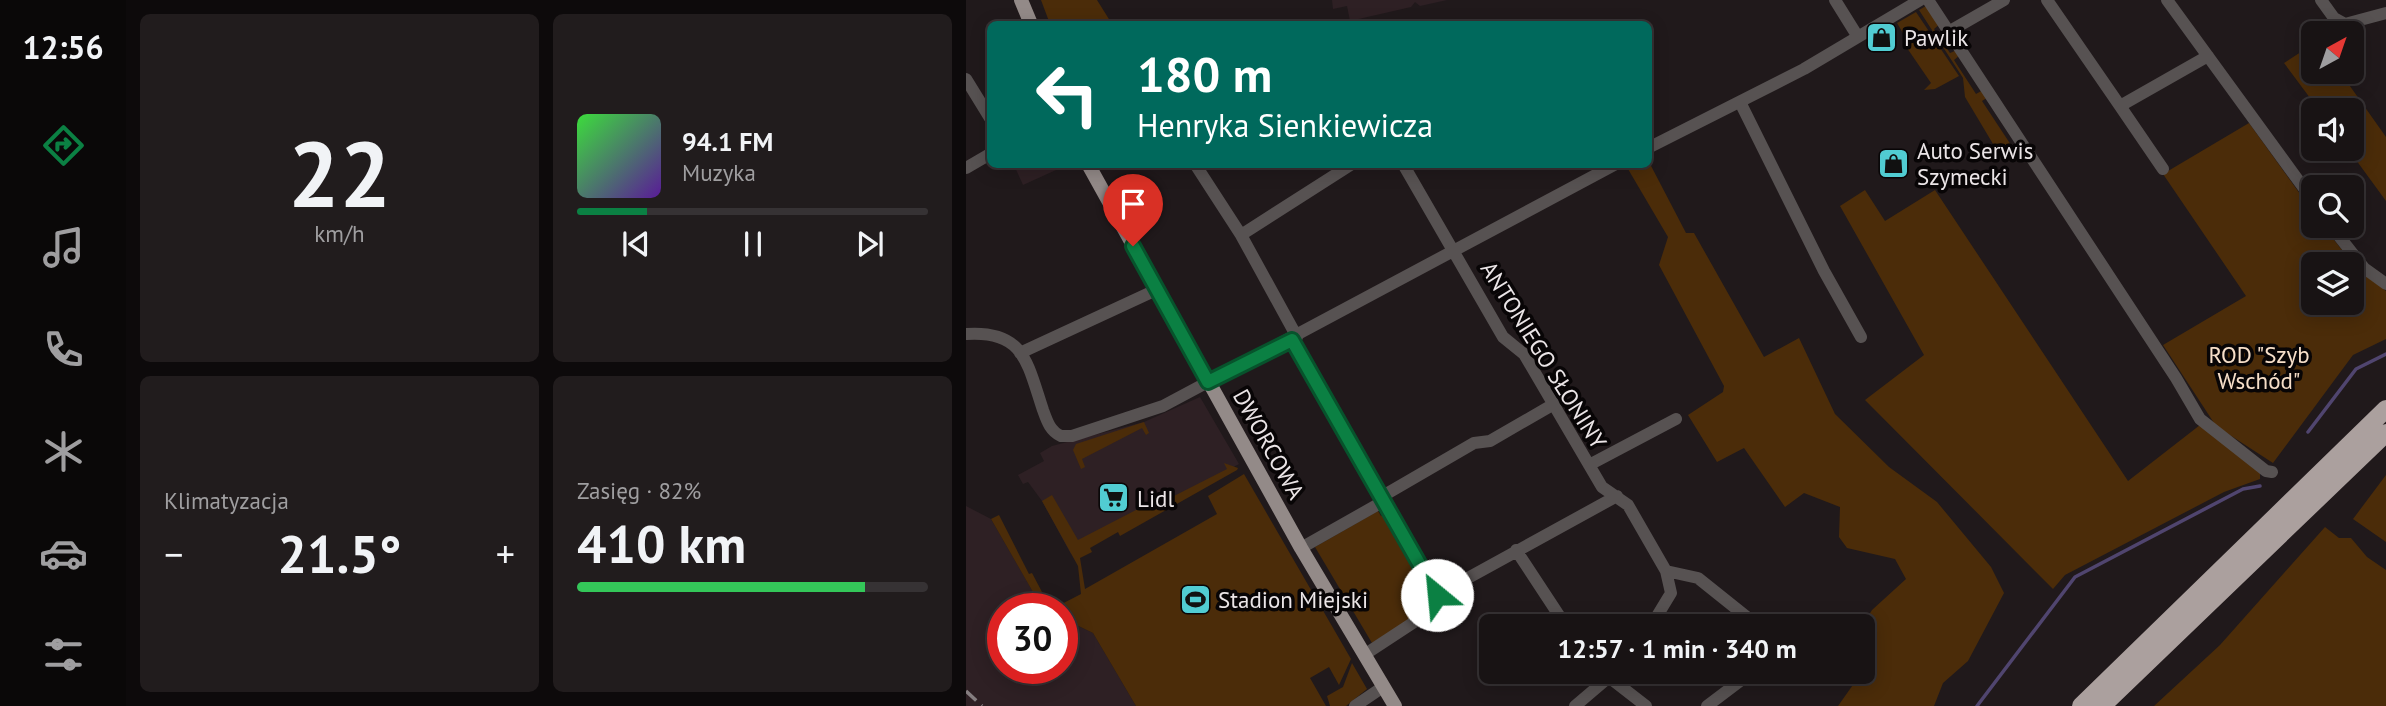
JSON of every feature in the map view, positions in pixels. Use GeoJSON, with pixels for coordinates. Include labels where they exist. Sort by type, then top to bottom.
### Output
{"type":"FeatureCollection","features":[{"type":"Feature","properties":{"kind":"highway"},"geometry":{"type":"LineString","coordinates":[[2081,706],[2386,408]]}},
{"type":"Feature","properties":{"kind":"highway"},"geometry":{"type":"LineString","coordinates":[[2102,706],[2386,433]]}},
{"type":"Feature","properties":{"kind":"main road"},"geometry":{"type":"LineString","coordinates":[[1021,0],[1030,21]]}},
{"type":"Feature","properties":{"kind":"main road","name":"DWORCOWA"},"geometry":{"type":"LineString","coordinates":[[1090,168],[1301,548],[1395,706]]}},
{"type":"Feature","properties":{"kind":"street"},"geometry":{"type":"LineString","coordinates":[[1835,0],[1858,37]]}},
{"type":"Feature","properties":{"kind":"street"},"geometry":{"type":"LineString","coordinates":[[1652,146],[1740,102],[1920,0]]}},
{"type":"Feature","properties":{"kind":"street"},"geometry":{"type":"LineString","coordinates":[[1928,0],[2176,377],[2200,419],[2266,471],[2272,472]]}},
{"type":"Feature","properties":{"kind":"street"},"geometry":{"type":"LineString","coordinates":[[1950,31],[2004,0]]}},
{"type":"Feature","properties":{"kind":"street"},"geometry":{"type":"LineString","coordinates":[[2047,0],[2163,169]]}},
{"type":"Feature","properties":{"kind":"street"},"geometry":{"type":"LineString","coordinates":[[2167,0],[2301,184]]}},
{"type":"Feature","properties":{"kind":"street"},"geometry":{"type":"LineString","coordinates":[[2321,0],[2334,18],[2345,24],[2386,13]]}},
{"type":"Feature","properties":{"kind":"street"},"geometry":{"type":"LineString","coordinates":[[2120,106],[2208,56]]}},
{"type":"Feature","properties":{"kind":"street"},"geometry":{"type":"LineString","coordinates":[[966,79],[987,113]]}},
{"type":"Feature","properties":{"kind":"street"},"geometry":{"type":"LineString","coordinates":[[1740,102],[1824,271],[1861,337]]}},
{"type":"Feature","properties":{"kind":"street"},"geometry":{"type":"LineString","coordinates":[[966,168],[987,156]]}},
{"type":"Feature","properties":{"kind":"street"},"geometry":{"type":"LineString","coordinates":[[1198,168],[1241,234],[1294,338],[1437,595]]}},
{"type":"Feature","properties":{"kind":"street"},"geometry":{"type":"LineString","coordinates":[[1241,234],[1346,168]]}},
{"type":"Feature","properties":{"kind":"street","name":"ANTONIEGO SŁONINY"},"geometry":{"type":"LineString","coordinates":[[1405,168],[1503,337],[1524,354],[1602,487],[1628,505],[1666,571]]}},
{"type":"Feature","properties":{"kind":"street"},"geometry":{"type":"LineString","coordinates":[[966,334],[999,334],[1009,339],[1020,353],[1048,424],[1055,433],[1064,437],[1150,411],[1294,338],[1609,168]]}},
{"type":"Feature","properties":{"kind":"street"},"geometry":{"type":"LineString","coordinates":[[2340,238],[2364,268],[2386,284]]}},
{"type":"Feature","properties":{"kind":"street"},"geometry":{"type":"LineString","coordinates":[[1020,353],[1156,290]]}},
{"type":"Feature","properties":{"kind":"street"},"geometry":{"type":"LineString","coordinates":[[1301,548],[1474,443],[1490,441],[1554,404]]}},
{"type":"Feature","properties":{"kind":"street"},"geometry":{"type":"LineString","coordinates":[[1589,465],[1676,419]]}},
{"type":"Feature","properties":{"kind":"street"},"geometry":{"type":"LineString","coordinates":[[1364,655],[1431,611],[1437,595],[1617,496]]}},
{"type":"Feature","properties":{"kind":"street"},"geometry":{"type":"LineString","coordinates":[[1516,550],[1558,614]]}},
{"type":"Feature","properties":{"kind":"street"},"geometry":{"type":"LineString","coordinates":[[1659,614],[1670,597],[1671,588],[1666,571],[1698,578],[1743,614]]}},
{"type":"Feature","properties":{"kind":"street"},"geometry":{"type":"LineString","coordinates":[[1575,706],[1598,684]]}},
{"type":"Feature","properties":{"kind":"street"},"geometry":{"type":"LineString","coordinates":[[1617,684],[1646,706]]}},
{"type":"Feature","properties":{"kind":"street"},"geometry":{"type":"LineString","coordinates":[[1707,706],[1736,684]]}},
{"type":"Feature","properties":{"kind":"street"},"geometry":{"type":"LineString","coordinates":[[1355,706],[1383,687]]}},
{"type":"Feature","properties":{"kind":"shaded area"},"geometry":{"type":"Polygon","coordinates":[[[1332,0],[1447,0],[1420,6],[1415,2],[1411,7],[1350,21],[1347,6],[1333,9],[1332,0]]]}},
{"type":"Feature","properties":{"kind":"shaded area"},"geometry":{"type":"Polygon","coordinates":[[[1015,168],[1060,168],[1023,185],[1015,168]]]}},
{"type":"Feature","properties":{"kind":"shaded area"},"geometry":{"type":"Polygon","coordinates":[[[1200,397],[1239,464],[1071,554],[1042,501],[1028,482],[1023,484],[1018,475],[1044,461],[1040,453],[1052,446],[1144,422],[1200,397]]]}},
{"type":"Feature","properties":{"kind":"shaded area"},"geometry":{"type":"Polygon","coordinates":[[[966,506],[991,519],[1034,593],[987,593],[987,684],[1078,684],[1078,626],[1093,633],[1136,706],[966,706],[966,506]]]}},
{"type":"Feature","properties":{"kind":"green space"},"geometry":{"type":"Polygon","coordinates":[[[1041,0],[1097,0],[1110,21],[1049,21],[1041,0]]]}},
{"type":"Feature","properties":{"kind":"green space"},"geometry":{"type":"Polygon","coordinates":[[[1926,6],[1940,24],[1934,29],[1950,53],[1957,50],[1960,55],[1954,60],[1976,94],[1983,90],[1988,97],[1982,101],[2011,145],[2003,150],[2006,156],[2002,159],[1965,97],[1963,78],[1919,10],[1926,6]]]}},
{"type":"Feature","properties":{"kind":"green space"},"geometry":{"type":"Polygon","coordinates":[[[1916,12],[1959,76],[1935,89],[1924,90],[1931,83],[1907,48],[1910,45],[1897,23],[1916,12]]]}},
{"type":"Feature","properties":{"kind":"green space"},"geometry":{"type":"Polygon","coordinates":[[[2301,52],[2301,84],[2348,84],[2358,98],[2310,98],[2284,63],[2301,52]]]}},
{"type":"Feature","properties":{"kind":"green space"},"geometry":{"type":"Polygon","coordinates":[[[2364,106],[2386,137],[2386,201],[2357,161],[2364,161],[2364,106]]]}},
{"type":"Feature","properties":{"kind":"green space","name":"ROD \"Szyb Wschód\""},"geometry":{"type":"Polygon","coordinates":[[[2249,123],[2301,195],[2301,238],[2332,238],[2344,252],[2301,252],[2301,315],[2364,315],[2364,273],[2386,291],[2386,339],[2353,355],[2273,463],[2216,426],[2163,345],[2246,296],[2163,174],[2249,123]]]}},
{"type":"Feature","properties":{"kind":"green space"},"geometry":{"type":"Polygon","coordinates":[[[1652,168],[1686,233],[1694,233],[1764,357],[1799,338],[1835,414],[1889,467],[1937,502],[1991,567],[2004,593],[1968,661],[1943,683],[1934,706],[1838,706],[1854,684],[1875,684],[1875,614],[1870,614],[1906,579],[1895,559],[1847,548],[1839,537],[1840,507],[1804,493],[1785,507],[1744,448],[1717,462],[1688,415],[1723,392],[1724,386],[1659,265],[1668,237],[1628,169],[1652,168]]]}},
{"type":"Feature","properties":{"kind":"green space"},"geometry":{"type":"Polygon","coordinates":[[[1865,190],[1885,221],[1935,190],[2128,481],[2200,425],[2260,471],[2260,479],[2224,492],[2065,575],[2053,589],[1865,400],[1924,355],[1840,206],[1865,190]]]}},
{"type":"Feature","properties":{"kind":"green space"},"geometry":{"type":"Polygon","coordinates":[[[1144,422],[1149,433],[1146,435],[1142,428],[1082,459],[1085,467],[1081,469],[1073,450],[1076,444],[1144,422]]]}},
{"type":"Feature","properties":{"kind":"green space","name":"Stadion Miejski"},"geometry":{"type":"Polygon","coordinates":[[[1224,463],[1238,468],[1120,536],[1118,532],[1090,548],[1092,552],[1080,558],[1085,589],[1217,514],[1208,496],[1244,474],[1351,659],[1339,685],[1329,667],[1310,678],[1326,706],[1136,706],[1093,633],[1078,626],[1078,596],[1081,594],[1078,566],[1042,501],[1052,495],[1078,540],[1161,497],[1160,493],[1169,488],[1174,496],[1227,469],[1224,463]]]}},
{"type":"Feature","properties":{"kind":"green space"},"geometry":{"type":"Polygon","coordinates":[[[2386,475],[2386,542],[2353,519],[2386,475]]]}},
{"type":"Feature","properties":{"kind":"green space"},"geometry":{"type":"Polygon","coordinates":[[[1378,511],[1381,516],[1385,514],[1431,594],[1426,609],[1372,643],[1315,547],[1378,511]]]}},
{"type":"Feature","properties":{"kind":"green space"},"geometry":{"type":"Polygon","coordinates":[[[999,515],[1029,574],[1032,573],[1043,593],[1034,593],[991,519],[999,515]]]}},
{"type":"Feature","properties":{"kind":"green space"},"geometry":{"type":"Polygon","coordinates":[[[2325,527],[2339,538],[2351,538],[2367,557],[2386,570],[2386,706],[2154,706],[2220,645],[2325,527]]]}},
{"type":"Feature","properties":{"kind":"green space"},"geometry":{"type":"Polygon","coordinates":[[[1352,663],[1367,689],[1346,706],[1330,706],[1327,696],[1343,687],[1352,663]]]}},
{"type":"Feature","properties":{"kind":"waterway"},"geometry":{"type":"LineString","coordinates":[[2308,432],[2356,369],[2386,354]]}},
{"type":"Feature","properties":{"kind":"waterway"},"geometry":{"type":"LineString","coordinates":[[1977,706],[2075,577],[2243,489],[2260,486]]}},
{"type":"Feature","properties":{"kind":"railway"},"geometry":{"type":"LineString","coordinates":[[966,691],[982,706]]}},
{"type":"Feature","properties":{"kind":"place","name":"Pawlik"},"geometry":{"type":"Point","coordinates":[1881,37]}},
{"type":"Feature","properties":{"kind":"place","name":"Auto Serwis Szymecki"},"geometry":{"type":"Point","coordinates":[1894,163]}},
{"type":"Feature","properties":{"kind":"place","name":"Lidl"},"geometry":{"type":"Point","coordinates":[1114,498]}},
{"type":"Feature","properties":{"kind":"place","name":"Stadion Miejski"},"geometry":{"type":"Point","coordinates":[1195,599]}},
{"type":"Feature","properties":{"kind":"route"},"geometry":{"type":"LineString","coordinates":[[1133,246],[1208,382],[1292,340],[1437,595]]}}]}
